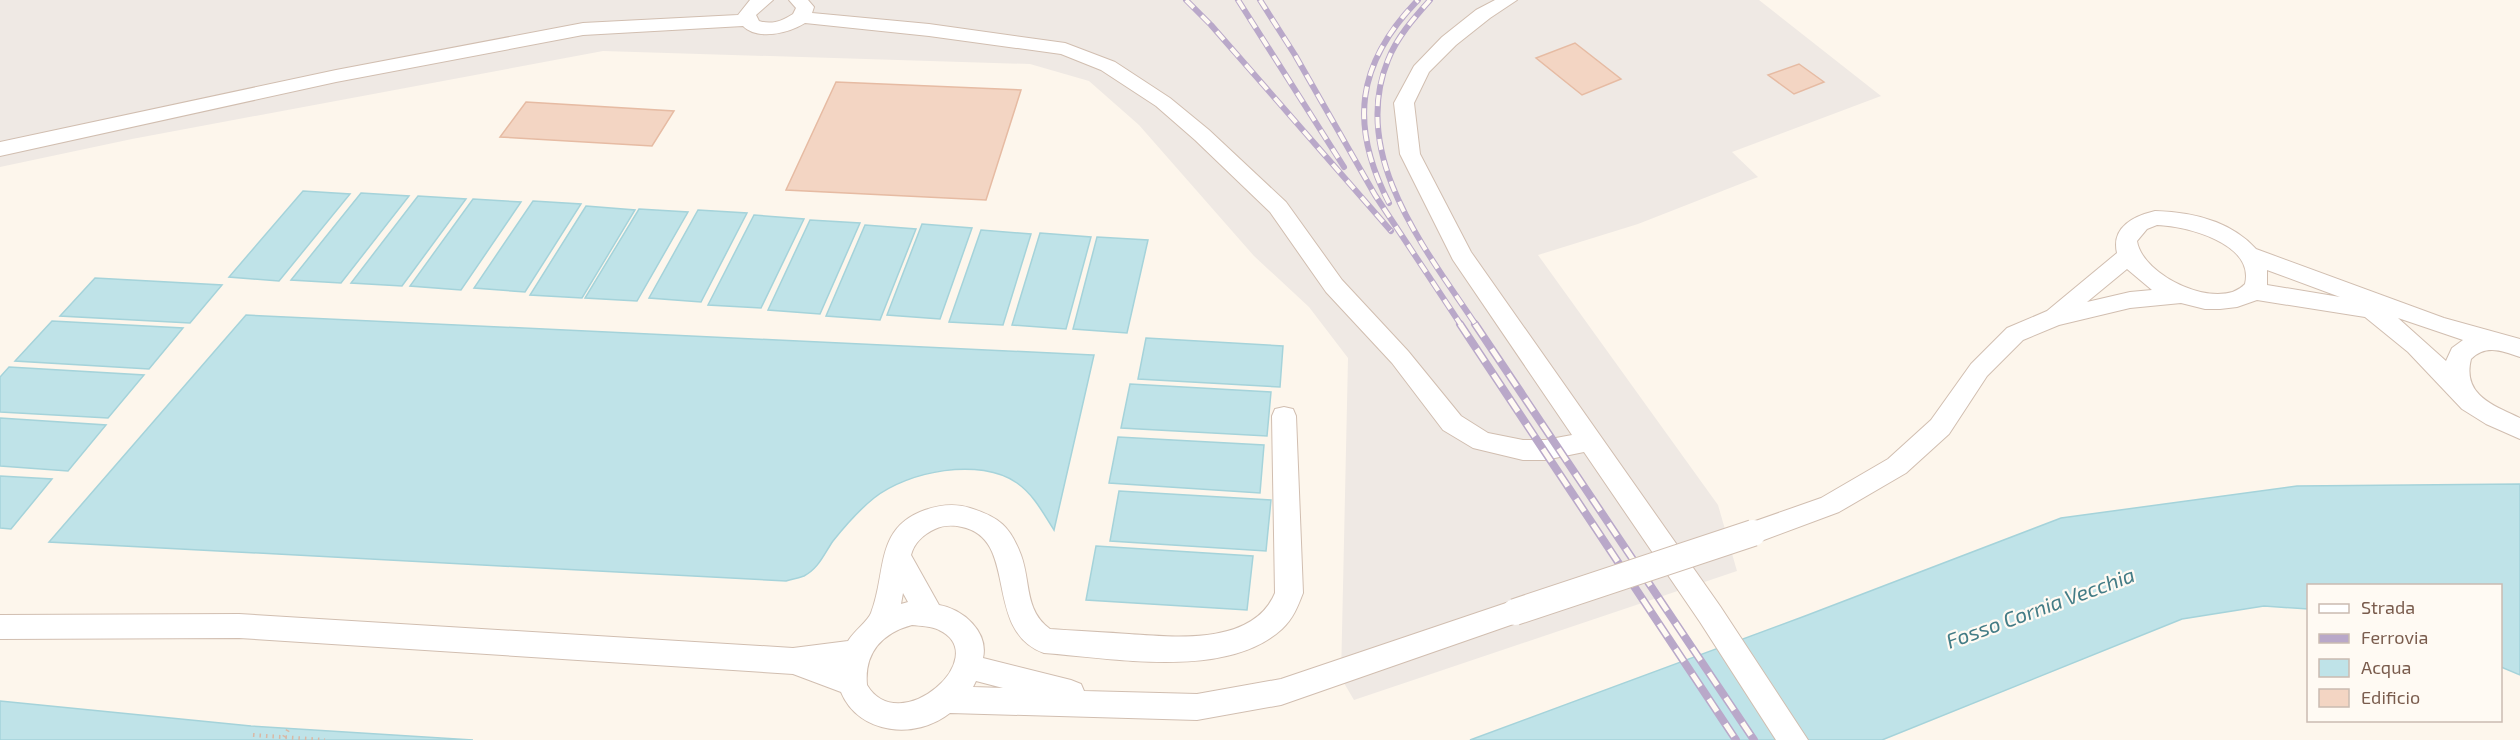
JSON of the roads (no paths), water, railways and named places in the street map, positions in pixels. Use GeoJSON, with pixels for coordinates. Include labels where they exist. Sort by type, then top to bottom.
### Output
{"type":"FeatureCollection","features":[{"type":"Feature","properties":{"kind":"street"},"geometry":{"type":"LineString","coordinates":[[748,20],[749,10],[764,0]]}},
{"type":"Feature","properties":{"kind":"street"},"geometry":{"type":"LineString","coordinates":[[1508,0],[1483,14],[1449,41],[1421,70],[1404,103],[1410,154],[1461,255],[1793,740]]}},
{"type":"Feature","properties":{"kind":"street"},"geometry":{"type":"LineString","coordinates":[[0,149],[336,76],[583,29],[748,20],[752,24],[768,29],[787,26],[800,9],[1065,49],[1108,66],[1163,102],[1202,135],[1278,207],[1334,286],[1400,357],[1452,423],[1482,441],[1523,450],[1545,450],[1590,441]]}},
{"type":"Feature","properties":{"kind":"street"},"geometry":{"type":"LineString","coordinates":[[948,700],[1197,707],[1281,693],[1830,505],[1897,466],[1941,427],[1979,370],[2015,334],[2053,318],[2130,300],[2181,295],[2221,302],[2238,299],[2253,291],[2258,284],[2259,273],[2249,255],[2229,237],[2211,228],[2172,218],[2155,218],[2141,222],[2131,229],[2126,239],[2129,255],[2146,275],[2181,295]]}},
{"type":"Feature","properties":{"kind":"street"},"geometry":{"type":"LineString","coordinates":[[2053,318],[2129,255]]}},
{"type":"Feature","properties":{"kind":"street"},"geometry":{"type":"LineString","coordinates":[[2249,255],[2437,324],[2520,348]]}},
{"type":"Feature","properties":{"kind":"street"},"geometry":{"type":"LineString","coordinates":[[2253,291],[2372,310],[2437,324]]}},
{"type":"Feature","properties":{"kind":"street"},"geometry":{"type":"LineString","coordinates":[[2372,310],[2416,346],[2471,402],[2520,429]]}},
{"type":"Feature","properties":{"kind":"street"},"geometry":{"type":"LineString","coordinates":[[2458,390],[2455,370],[2459,356],[2470,345],[2492,341]]}},
{"type":"Feature","properties":{"kind":"street"},"geometry":{"type":"LineString","coordinates":[[882,624],[900,544],[913,529],[928,520],[943,515],[978,519],[994,530],[1005,545],[1021,614],[1029,629],[1037,638],[1044,641],[1181,650],[1206,647],[1239,638],[1262,628],[1278,617],[1286,606],[1289,593],[1284,417]]}},
{"type":"Feature","properties":{"kind":"street"},"geometry":{"type":"LineString","coordinates":[[897,556],[929,613]]}},
{"type":"Feature","properties":{"kind":"street"},"geometry":{"type":"LineString","coordinates":[[912,613],[929,613],[945,617],[958,626],[966,637],[971,651],[970,667],[966,679],[948,700],[933,710],[916,716],[898,718],[881,714],[867,707],[857,697],[851,683],[850,673],[856,652],[865,638],[882,624],[912,613]]}},
{"type":"Feature","properties":{"kind":"street"},"geometry":{"type":"LineString","coordinates":[[9,628],[239,626],[793,661],[856,652]]}},
{"type":"Feature","properties":{"kind":"street"},"geometry":{"type":"LineString","coordinates":[[793,661],[851,683]]}},
{"type":"Feature","properties":{"kind":"street"},"geometry":{"type":"LineString","coordinates":[[970,667],[1111,704]]}},
{"type":"Feature","properties":{"kind":"water"},"geometry":{"type":"Polygon","coordinates":[[[303,191],[350,194],[279,281],[229,277],[303,191]]]}},
{"type":"Feature","properties":{"kind":"water"},"geometry":{"type":"Polygon","coordinates":[[[361,193],[409,196],[341,283],[291,280],[361,193]]]}},
{"type":"Feature","properties":{"kind":"water"},"geometry":{"type":"Polygon","coordinates":[[[418,196],[466,199],[402,286],[351,283],[418,196]]]}},
{"type":"Feature","properties":{"kind":"water"},"geometry":{"type":"Polygon","coordinates":[[[473,199],[521,202],[461,290],[410,286],[473,199]]]}},
{"type":"Feature","properties":{"kind":"water"},"geometry":{"type":"Polygon","coordinates":[[[533,201],[581,204],[525,292],[474,288],[533,201]]]}},
{"type":"Feature","properties":{"kind":"water"},"geometry":{"type":"Polygon","coordinates":[[[586,206],[635,210],[582,298],[530,295],[586,206]]]}},
{"type":"Feature","properties":{"kind":"water"},"geometry":{"type":"Polygon","coordinates":[[[639,209],[688,212],[637,301],[585,298],[639,209]]]}},
{"type":"Feature","properties":{"kind":"water"},"geometry":{"type":"Polygon","coordinates":[[[698,210],[747,213],[701,302],[649,298],[698,210]]]}},
{"type":"Feature","properties":{"kind":"water"},"geometry":{"type":"Polygon","coordinates":[[[754,215],[804,219],[761,308],[708,305],[754,215]]]}},
{"type":"Feature","properties":{"kind":"water"},"geometry":{"type":"Polygon","coordinates":[[[810,220],[860,223],[820,314],[768,310],[810,220]]]}},
{"type":"Feature","properties":{"kind":"water"},"geometry":{"type":"Polygon","coordinates":[[[922,224],[972,228],[940,319],[887,315],[922,224]]]}},
{"type":"Feature","properties":{"kind":"water"},"geometry":{"type":"Polygon","coordinates":[[[865,225],[916,229],[880,320],[826,316],[865,225]]]}},
{"type":"Feature","properties":{"kind":"water"},"geometry":{"type":"Polygon","coordinates":[[[981,230],[1031,234],[1003,325],[949,322],[981,230]]]}},
{"type":"Feature","properties":{"kind":"water"},"geometry":{"type":"Polygon","coordinates":[[[1040,233],[1091,237],[1066,329],[1012,325],[1040,233]]]}},
{"type":"Feature","properties":{"kind":"water"},"geometry":{"type":"Polygon","coordinates":[[[1097,237],[1148,240],[1127,333],[1073,329],[1097,237]]]}},
{"type":"Feature","properties":{"kind":"water"},"geometry":{"type":"Polygon","coordinates":[[[95,278],[222,285],[190,323],[60,316],[95,278]]]}},
{"type":"Feature","properties":{"kind":"water"},"geometry":{"type":"Polygon","coordinates":[[[246,315],[1094,355],[1054,530],[1033,499],[1017,483],[1002,475],[984,471],[964,469],[944,471],[905,481],[874,498],[842,530],[814,569],[804,576],[786,581],[49,542],[246,315]]]}},
{"type":"Feature","properties":{"kind":"water"},"geometry":{"type":"Polygon","coordinates":[[[52,321],[183,328],[149,369],[15,361],[52,321]]]}},
{"type":"Feature","properties":{"kind":"water"},"geometry":{"type":"Polygon","coordinates":[[[1146,338],[1283,346],[1280,387],[1138,379],[1146,338]]]}},
{"type":"Feature","properties":{"kind":"water"},"geometry":{"type":"Polygon","coordinates":[[[9,367],[144,375],[108,418],[0,412],[0,377],[9,367]]]}},
{"type":"Feature","properties":{"kind":"water"},"geometry":{"type":"Polygon","coordinates":[[[1130,384],[1271,392],[1267,436],[1121,428],[1130,384]]]}},
{"type":"Feature","properties":{"kind":"water"},"geometry":{"type":"Polygon","coordinates":[[[0,418],[106,425],[68,471],[0,466],[0,418]]]}},
{"type":"Feature","properties":{"kind":"water"},"geometry":{"type":"Polygon","coordinates":[[[1118,437],[1264,445],[1260,493],[1109,483],[1118,437]]]}},
{"type":"Feature","properties":{"kind":"water"},"geometry":{"type":"Polygon","coordinates":[[[0,476],[52,479],[11,529],[0,528],[0,476]]]}},
{"type":"Feature","properties":{"kind":"water","name":"Fosso Cornia Vecchia"},"geometry":{"type":"Polygon","coordinates":[[[2520,484],[2520,675],[2502,667],[2502,584],[2307,584],[2307,609],[2264,606],[2182,619],[1882,740],[1470,740],[2061,518],[2297,486],[2520,484]]]}},
{"type":"Feature","properties":{"kind":"water"},"geometry":{"type":"Polygon","coordinates":[[[1119,491],[1271,500],[1266,551],[1110,541],[1119,491]]]}},
{"type":"Feature","properties":{"kind":"water"},"geometry":{"type":"Polygon","coordinates":[[[1096,546],[1253,556],[1247,610],[1086,600],[1096,546]]]}},
{"type":"Feature","properties":{"kind":"water"},"geometry":{"type":"Polygon","coordinates":[[[0,701],[251,726],[473,740],[0,740],[0,701]]]}},
{"type":"Feature","properties":{"kind":"railway"},"geometry":{"type":"LineString","coordinates":[[1186,0],[1211,25],[1391,231]]}},
{"type":"Feature","properties":{"kind":"railway"},"geometry":{"type":"LineString","coordinates":[[1238,0],[1344,167]]}},
{"type":"Feature","properties":{"kind":"railway"},"geometry":{"type":"LineString","coordinates":[[1260,0],[1295,55],[1375,195],[1461,325]]}},
{"type":"Feature","properties":{"kind":"railway"},"geometry":{"type":"LineString","coordinates":[[1389,203],[1376,175],[1368,147],[1364,121],[1365,96],[1371,72],[1382,48],[1397,24],[1418,0]]}},
{"type":"Feature","properties":{"kind":"railway"},"geometry":{"type":"LineString","coordinates":[[1430,0],[1401,36],[1388,60],[1379,96],[1378,131],[1386,166],[1399,200],[1416,234],[1476,325]]}},
{"type":"Feature","properties":{"kind":"railway"},"geometry":{"type":"LineString","coordinates":[[1460,324],[1736,740]]}},
{"type":"Feature","properties":{"kind":"railway"},"geometry":{"type":"LineString","coordinates":[[1475,324],[1754,740]]}}]}
